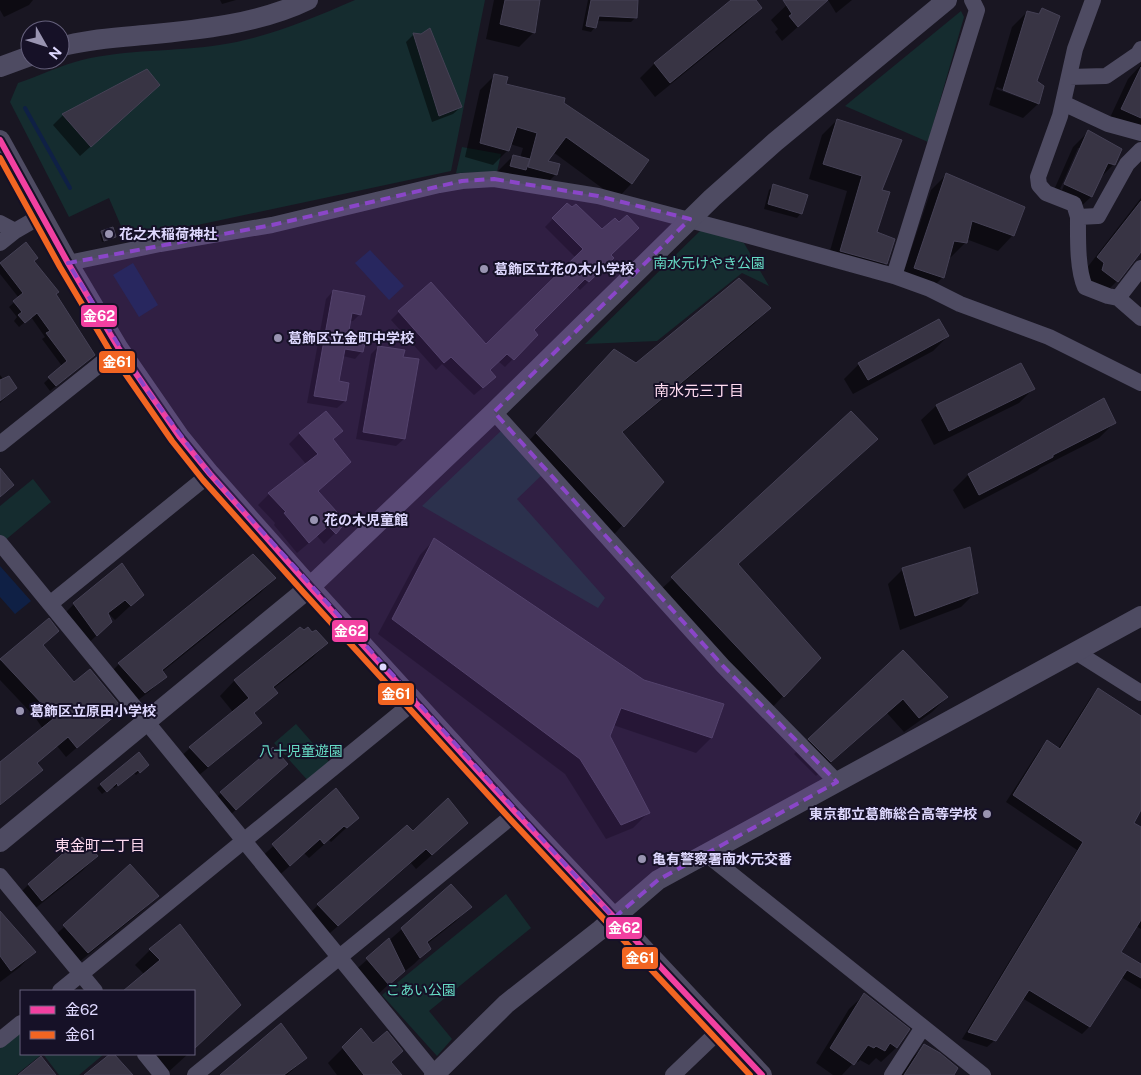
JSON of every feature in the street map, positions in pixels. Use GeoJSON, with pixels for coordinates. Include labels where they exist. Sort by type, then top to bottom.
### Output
{"type":"FeatureCollection","features":[{"type":"Feature","properties":{"kind":"street"},"geometry":{"type":"LineString","coordinates":[[70,45],[97,39],[216,28],[258,18],[308,0]]}},
{"type":"Feature","properties":{"kind":"street"},"geometry":{"type":"LineString","coordinates":[[0,842],[310,588],[494,412],[690,220],[775,142],[947,0]]}},
{"type":"Feature","properties":{"kind":"street"},"geometry":{"type":"LineString","coordinates":[[894,276],[977,10],[972,0]]}},
{"type":"Feature","properties":{"kind":"street"},"geometry":{"type":"LineString","coordinates":[[1093,0],[1075,49],[1060,116],[1038,177],[1038,186],[1046,193],[1074,204],[1078,217],[1083,281],[1086,287],[1118,298],[1141,318]]}},
{"type":"Feature","properties":{"kind":"street"},"geometry":{"type":"LineString","coordinates":[[1069,76],[1106,76],[1138,54],[1141,49]]}},
{"type":"Feature","properties":{"kind":"street"},"geometry":{"type":"LineString","coordinates":[[0,67],[20,60]]}},
{"type":"Feature","properties":{"kind":"street"},"geometry":{"type":"LineString","coordinates":[[1063,103],[1108,124],[1141,133]]}},
{"type":"Feature","properties":{"kind":"street"},"geometry":{"type":"LineString","coordinates":[[0,140],[41,216],[119,349],[179,436],[310,588],[516,813],[762,1075]]}},
{"type":"Feature","properties":{"kind":"street"},"geometry":{"type":"LineString","coordinates":[[1078,217],[1098,216],[1127,164],[1141,150]]}},
{"type":"Feature","properties":{"kind":"street"},"geometry":{"type":"LineString","coordinates":[[68,263],[160,244],[272,225],[412,191],[462,181],[494,179],[598,196],[894,276],[930,289],[960,304],[1049,337],[1141,383]]}},
{"type":"Feature","properties":{"kind":"street"},"geometry":{"type":"LineString","coordinates":[[0,243],[15,231],[41,216]]}},
{"type":"Feature","properties":{"kind":"street"},"geometry":{"type":"LineString","coordinates":[[0,223],[15,231]]}},
{"type":"Feature","properties":{"kind":"street"},"geometry":{"type":"LineString","coordinates":[[1118,298],[1141,268]]}},
{"type":"Feature","properties":{"kind":"street"},"geometry":{"type":"LineString","coordinates":[[0,444],[119,349]]}},
{"type":"Feature","properties":{"kind":"street"},"geometry":{"type":"LineString","coordinates":[[494,412],[723,666],[837,782]]}},
{"type":"Feature","properties":{"kind":"street"},"geometry":{"type":"LineString","coordinates":[[51,603],[210,474]]}},
{"type":"Feature","properties":{"kind":"street"},"geometry":{"type":"LineString","coordinates":[[0,543],[435,1074],[506,1004],[614,918],[658,880],[1141,616]]}},
{"type":"Feature","properties":{"kind":"street"},"geometry":{"type":"LineString","coordinates":[[1076,652],[1141,693]]}},
{"type":"Feature","properties":{"kind":"street"},"geometry":{"type":"LineString","coordinates":[[61,990],[415,701]]}},
{"type":"Feature","properties":{"kind":"street"},"geometry":{"type":"LineString","coordinates":[[195,1075],[516,813]]}},
{"type":"Feature","properties":{"kind":"street"},"geometry":{"type":"LineString","coordinates":[[706,853],[983,1075]]}},
{"type":"Feature","properties":{"kind":"street"},"geometry":{"type":"LineString","coordinates":[[0,876],[94,990]]}},
{"type":"Feature","properties":{"kind":"street"},"geometry":{"type":"LineString","coordinates":[[0,1040],[20,1024]]}},
{"type":"Feature","properties":{"kind":"street"},"geometry":{"type":"LineString","coordinates":[[892,1075],[923,1028]]}},
{"type":"Feature","properties":{"kind":"street"},"geometry":{"type":"LineString","coordinates":[[673,1075],[720,1030]]}},
{"type":"Feature","properties":{"kind":"street"},"geometry":{"type":"LineString","coordinates":[[146,1055],[162,1075]]}},
{"type":"Feature","properties":{"kind":"highlighted area"},"geometry":{"type":"Polygon","coordinates":[[[494,179],[598,196],[690,219],[494,412],[723,666],[837,782],[658,880],[614,918],[210,474],[146,389],[68,263],[272,225],[462,181],[494,179]]]}},
{"type":"Feature","properties":{"kind":"green space"},"geometry":{"type":"Polygon","coordinates":[[[355,0],[485,0],[451,171],[127,240],[109,198],[69,217],[10,102],[18,83],[53,70],[70,70],[70,64],[99,56],[237,42],[288,27],[355,0]]]}},
{"type":"Feature","properties":{"kind":"green space"},"geometry":{"type":"Polygon","coordinates":[[[961,11],[964,17],[928,142],[845,106],[961,11]]]}},
{"type":"Feature","properties":{"kind":"green space"},"geometry":{"type":"Polygon","coordinates":[[[462,147],[501,154],[497,172],[456,173],[462,147]]]}},
{"type":"Feature","properties":{"kind":"green space","name":"南水元けやき公園"},"geometry":{"type":"Polygon","coordinates":[[[702,229],[744,243],[769,286],[742,273],[657,341],[585,344],[702,229]]]}},
{"type":"Feature","properties":{"kind":"green space"},"geometry":{"type":"Polygon","coordinates":[[[504,428],[544,473],[517,499],[605,598],[598,608],[422,506],[504,428]]]}},
{"type":"Feature","properties":{"kind":"green space"},"geometry":{"type":"Polygon","coordinates":[[[33,479],[51,502],[3,542],[0,539],[0,506],[33,479]]]}},
{"type":"Feature","properties":{"kind":"green space","name":"八十児童遊園"},"geometry":{"type":"Polygon","coordinates":[[[296,724],[332,765],[310,783],[274,743],[296,724]]]}},
{"type":"Feature","properties":{"kind":"green space","name":"こあい公園"},"geometry":{"type":"Polygon","coordinates":[[[506,894],[531,928],[429,1011],[452,1039],[437,1056],[382,995],[506,894]]]}},
{"type":"Feature","properties":{"kind":"green space"},"geometry":{"type":"Polygon","coordinates":[[[20,1027],[20,1055],[41,1055],[16,1075],[0,1075],[0,1044],[20,1027]]]}},
{"type":"Feature","properties":{"kind":"green space"},"geometry":{"type":"Polygon","coordinates":[[[44,1055],[103,1055],[79,1075],[59,1075],[44,1055]]]}},
{"type":"Feature","properties":{"kind":"water"},"geometry":{"type":"Polygon","coordinates":[[[370,250],[404,286],[389,300],[355,263],[370,250]]]}},
{"type":"Feature","properties":{"kind":"water"},"geometry":{"type":"Polygon","coordinates":[[[133,263],[158,305],[139,317],[113,275],[133,263]]]}},
{"type":"Feature","properties":{"kind":"water"},"geometry":{"type":"Polygon","coordinates":[[[0,566],[31,601],[15,614],[0,597],[0,566]]]}},
{"type":"Feature","properties":{"kind":"building"},"geometry":{"type":"Polygon","coordinates":[[[505,0],[540,0],[535,33],[500,24],[505,0]]]}},
{"type":"Feature","properties":{"kind":"building"},"geometry":{"type":"Polygon","coordinates":[[[591,0],[638,0],[637,18],[599,16],[596,28],[586,26],[591,0]]]}},
{"type":"Feature","properties":{"kind":"building"},"geometry":{"type":"Polygon","coordinates":[[[731,0],[756,0],[762,8],[670,83],[654,63],[731,0]]]}},
{"type":"Feature","properties":{"kind":"building"},"geometry":{"type":"Polygon","coordinates":[[[783,0],[828,0],[798,27],[789,16],[792,14],[783,0]]]}},
{"type":"Feature","properties":{"kind":"building"},"geometry":{"type":"Polygon","coordinates":[[[1042,8],[1060,16],[1037,81],[1044,86],[1039,104],[1003,90],[1027,11],[1039,14],[1042,8]]]}},
{"type":"Feature","properties":{"kind":"building"},"geometry":{"type":"Polygon","coordinates":[[[430,28],[462,107],[439,116],[413,33],[421,34],[430,28]]]}},
{"type":"Feature","properties":{"kind":"building"},"geometry":{"type":"Polygon","coordinates":[[[1141,67],[1141,118],[1121,109],[1141,67]]]}},
{"type":"Feature","properties":{"kind":"building"},"geometry":{"type":"Polygon","coordinates":[[[147,69],[160,85],[91,147],[62,114],[147,69]]]}},
{"type":"Feature","properties":{"kind":"building"},"geometry":{"type":"Polygon","coordinates":[[[494,74],[508,77],[506,84],[565,98],[564,103],[649,160],[632,184],[566,137],[548,161],[560,164],[557,175],[528,167],[537,133],[517,127],[509,151],[480,143],[494,74]]]}},
{"type":"Feature","properties":{"kind":"building"},"geometry":{"type":"Polygon","coordinates":[[[837,119],[902,140],[882,190],[890,192],[877,232],[895,239],[887,264],[840,251],[862,176],[823,164],[837,119]]]}},
{"type":"Feature","properties":{"kind":"building"},"geometry":{"type":"Polygon","coordinates":[[[1088,130],[1122,149],[1115,165],[1108,163],[1092,197],[1064,184],[1088,130]]]}},
{"type":"Feature","properties":{"kind":"building"},"geometry":{"type":"Polygon","coordinates":[[[513,155],[530,159],[526,170],[510,166],[513,155]]]}},
{"type":"Feature","properties":{"kind":"building"},"geometry":{"type":"Polygon","coordinates":[[[946,173],[1025,207],[1014,236],[972,221],[967,243],[954,241],[944,278],[914,268],[946,173]]]}},
{"type":"Feature","properties":{"kind":"building"},"geometry":{"type":"Polygon","coordinates":[[[773,184],[808,195],[802,214],[768,204],[773,184]]]}},
{"type":"Feature","properties":{"kind":"building"},"geometry":{"type":"Polygon","coordinates":[[[1141,201],[1141,252],[1118,282],[1102,270],[1104,263],[1097,257],[1141,201]]]}},
{"type":"Feature","properties":{"kind":"building"},"geometry":{"type":"Polygon","coordinates":[[[567,203],[572,207],[576,204],[602,229],[615,218],[619,222],[627,215],[639,228],[611,255],[614,258],[589,282],[585,279],[534,330],[538,335],[514,360],[507,354],[490,370],[496,377],[483,388],[451,357],[444,363],[398,311],[431,282],[486,344],[583,249],[552,218],[567,203]]]}},
{"type":"Feature","properties":{"kind":"building"},"geometry":{"type":"Polygon","coordinates":[[[113,227],[116,237],[104,241],[101,231],[113,227]]]}},
{"type":"Feature","properties":{"kind":"building"},"geometry":{"type":"Polygon","coordinates":[[[26,242],[38,258],[34,261],[59,292],[56,294],[95,355],[56,386],[48,377],[67,361],[46,333],[50,331],[37,313],[25,323],[18,315],[22,312],[13,301],[23,293],[0,263],[26,242]]]}},
{"type":"Feature","properties":{"kind":"building"},"geometry":{"type":"Polygon","coordinates":[[[739,278],[771,308],[622,432],[664,482],[624,527],[536,433],[614,349],[636,363],[739,278]]]}},
{"type":"Feature","properties":{"kind":"building"},"geometry":{"type":"Polygon","coordinates":[[[333,290],[365,296],[361,315],[352,313],[348,336],[366,339],[363,352],[345,349],[339,381],[349,383],[346,401],[314,396],[333,290]]]}},
{"type":"Feature","properties":{"kind":"building"},"geometry":{"type":"Polygon","coordinates":[[[939,319],[949,336],[868,380],[858,363],[939,319]]]}},
{"type":"Feature","properties":{"kind":"building"},"geometry":{"type":"Polygon","coordinates":[[[378,346],[405,350],[403,357],[419,359],[405,439],[363,432],[378,346]]]}},
{"type":"Feature","properties":{"kind":"building"},"geometry":{"type":"Polygon","coordinates":[[[1021,363],[1035,389],[949,431],[936,405],[1021,363]]]}},
{"type":"Feature","properties":{"kind":"building"},"geometry":{"type":"Polygon","coordinates":[[[9,376],[17,388],[0,401],[0,380],[9,376]]]}},
{"type":"Feature","properties":{"kind":"building"},"geometry":{"type":"Polygon","coordinates":[[[1104,398],[1116,423],[979,495],[968,474],[1104,398]]]}},
{"type":"Feature","properties":{"kind":"building"},"geometry":{"type":"Polygon","coordinates":[[[326,411],[343,431],[333,439],[351,462],[318,491],[346,522],[336,534],[328,526],[309,543],[284,513],[286,512],[268,493],[318,454],[299,433],[326,411]]]}},
{"type":"Feature","properties":{"kind":"building"},"geometry":{"type":"Polygon","coordinates":[[[851,411],[878,439],[738,564],[821,658],[784,697],[671,577],[851,411]]]}},
{"type":"Feature","properties":{"kind":"building"},"geometry":{"type":"Polygon","coordinates":[[[0,468],[14,485],[0,497],[0,468]]]}},
{"type":"Feature","properties":{"kind":"building"},"geometry":{"type":"Polygon","coordinates":[[[434,538],[644,680],[724,704],[712,738],[621,708],[610,736],[650,813],[621,825],[580,759],[392,619],[434,538]]]}},
{"type":"Feature","properties":{"kind":"building"},"geometry":{"type":"Polygon","coordinates":[[[970,547],[978,593],[915,616],[902,568],[970,547]]]}},
{"type":"Feature","properties":{"kind":"building"},"geometry":{"type":"Polygon","coordinates":[[[253,554],[276,578],[162,670],[167,677],[145,693],[118,663],[253,554]]]}},
{"type":"Feature","properties":{"kind":"building"},"geometry":{"type":"Polygon","coordinates":[[[122,563],[144,595],[131,606],[125,600],[108,613],[112,622],[97,636],[73,603],[122,563]]]}},
{"type":"Feature","properties":{"kind":"building"},"geometry":{"type":"Polygon","coordinates":[[[49,618],[59,631],[43,645],[74,682],[90,669],[123,709],[77,748],[68,737],[37,763],[43,770],[0,805],[0,762],[53,719],[45,707],[0,659],[49,618]]]}},
{"type":"Feature","properties":{"kind":"building"},"geometry":{"type":"Polygon","coordinates":[[[300,627],[304,630],[308,627],[312,632],[316,630],[328,643],[273,687],[278,693],[254,713],[262,723],[208,767],[189,747],[249,698],[234,680],[300,627]]]}},
{"type":"Feature","properties":{"kind":"building"},"geometry":{"type":"Polygon","coordinates":[[[903,650],[948,697],[919,718],[903,699],[831,762],[808,739],[903,650]]]}},
{"type":"Feature","properties":{"kind":"building"},"geometry":{"type":"Polygon","coordinates":[[[1098,688],[1141,716],[1141,810],[1134,823],[1141,827],[1141,920],[1121,952],[1141,964],[1141,978],[1127,970],[1090,1027],[1029,990],[996,1041],[968,1032],[1083,842],[1013,795],[1047,740],[1060,749],[1098,688]]]}},
{"type":"Feature","properties":{"kind":"building"},"geometry":{"type":"Polygon","coordinates":[[[273,747],[288,764],[236,810],[220,792],[273,747]]]}},
{"type":"Feature","properties":{"kind":"building"},"geometry":{"type":"Polygon","coordinates":[[[139,752],[149,765],[140,773],[138,770],[118,786],[117,783],[107,792],[100,784],[139,752]]]}},
{"type":"Feature","properties":{"kind":"building"},"geometry":{"type":"Polygon","coordinates":[[[336,788],[359,818],[347,828],[344,826],[324,844],[320,839],[290,866],[272,844],[336,788]]]}},
{"type":"Feature","properties":{"kind":"building"},"geometry":{"type":"Polygon","coordinates":[[[448,798],[468,823],[432,855],[426,849],[338,926],[317,904],[407,825],[413,831],[448,798]]]}},
{"type":"Feature","properties":{"kind":"building"},"geometry":{"type":"Polygon","coordinates":[[[82,837],[98,856],[42,901],[28,884],[82,837]]]}},
{"type":"Feature","properties":{"kind":"building"},"geometry":{"type":"Polygon","coordinates":[[[130,864],[159,896],[88,953],[63,925],[130,864]]]}},
{"type":"Feature","properties":{"kind":"building"},"geometry":{"type":"Polygon","coordinates":[[[451,884],[472,907],[427,942],[431,949],[420,958],[401,928],[451,884]]]}},
{"type":"Feature","properties":{"kind":"building"},"geometry":{"type":"Polygon","coordinates":[[[0,911],[36,952],[11,971],[0,956],[0,911]]]}},
{"type":"Feature","properties":{"kind":"building"},"geometry":{"type":"Polygon","coordinates":[[[180,924],[241,1005],[195,1048],[195,990],[124,990],[160,960],[149,949],[180,924]]]}},
{"type":"Feature","properties":{"kind":"building"},"geometry":{"type":"Polygon","coordinates":[[[389,938],[405,971],[389,985],[366,958],[389,938]]]}},
{"type":"Feature","properties":{"kind":"building"},"geometry":{"type":"Polygon","coordinates":[[[864,993],[910,1029],[897,1048],[890,1043],[885,1051],[876,1046],[874,1048],[868,1045],[854,1065],[830,1048],[864,993]]]}},
{"type":"Feature","properties":{"kind":"building"},"geometry":{"type":"Polygon","coordinates":[[[281,1023],[307,1058],[284,1075],[220,1075],[281,1023]]]}},
{"type":"Feature","properties":{"kind":"building"},"geometry":{"type":"Polygon","coordinates":[[[361,1028],[373,1043],[387,1031],[403,1051],[391,1062],[402,1075],[364,1075],[342,1047],[361,1028]]]}},
{"type":"Feature","properties":{"kind":"building"},"geometry":{"type":"Polygon","coordinates":[[[924,1044],[940,1053],[958,1068],[954,1075],[904,1075],[924,1044]]]}},
{"type":"Feature","properties":{"kind":"building"},"geometry":{"type":"Polygon","coordinates":[[[109,1055],[115,1055],[133,1075],[84,1075],[109,1055]]]}},
{"type":"Feature","properties":{"kind":"building"},"geometry":{"type":"Polygon","coordinates":[[[41,1056],[56,1075],[18,1075],[41,1056]]]}},
{"type":"Feature","properties":{"kind":"waterway"},"geometry":{"type":"LineString","coordinates":[[25,108],[70,188]]}},
{"type":"Feature","properties":{"kind":"transit line","name":"金62"},"geometry":{"type":"LineString","coordinates":[[0,140],[68,263],[119,349],[179,436],[310,587],[516,813],[762,1075]]}},
{"type":"Feature","properties":{"kind":"transit line","name":"金61"},"geometry":{"type":"LineString","coordinates":[[0,158],[60,267],[111,353],[172,441],[203,480],[510,819],[750,1075]]}},
{"type":"Feature","properties":{"kind":"place","name":"花之木稲荷神社"},"geometry":{"type":"Point","coordinates":[109,234]}},
{"type":"Feature","properties":{"kind":"place","name":"葛飾区立花の木小学校"},"geometry":{"type":"Point","coordinates":[484,269]}},
{"type":"Feature","properties":{"kind":"place","name":"葛飾区立金町中学校"},"geometry":{"type":"Point","coordinates":[278,338]}},
{"type":"Feature","properties":{"kind":"place","name":"花の木児童館"},"geometry":{"type":"Point","coordinates":[314,520]}},
{"type":"Feature","properties":{"kind":"place","name":"葛飾区立原田小学校"},"geometry":{"type":"Point","coordinates":[20,711]}},
{"type":"Feature","properties":{"kind":"place","name":"東京都立葛飾総合高等学校"},"geometry":{"type":"Point","coordinates":[987,814]}},
{"type":"Feature","properties":{"kind":"place","name":"亀有警察署南水元交番"},"geometry":{"type":"Point","coordinates":[642,859]}},
{"type":"Feature","properties":{"kind":"district","name":"南水元三丁目"},"geometry":{"type":"Point","coordinates":[699,390]}},
{"type":"Feature","properties":{"kind":"district","name":"東金町二丁目"},"geometry":{"type":"Point","coordinates":[100,845]}}]}
